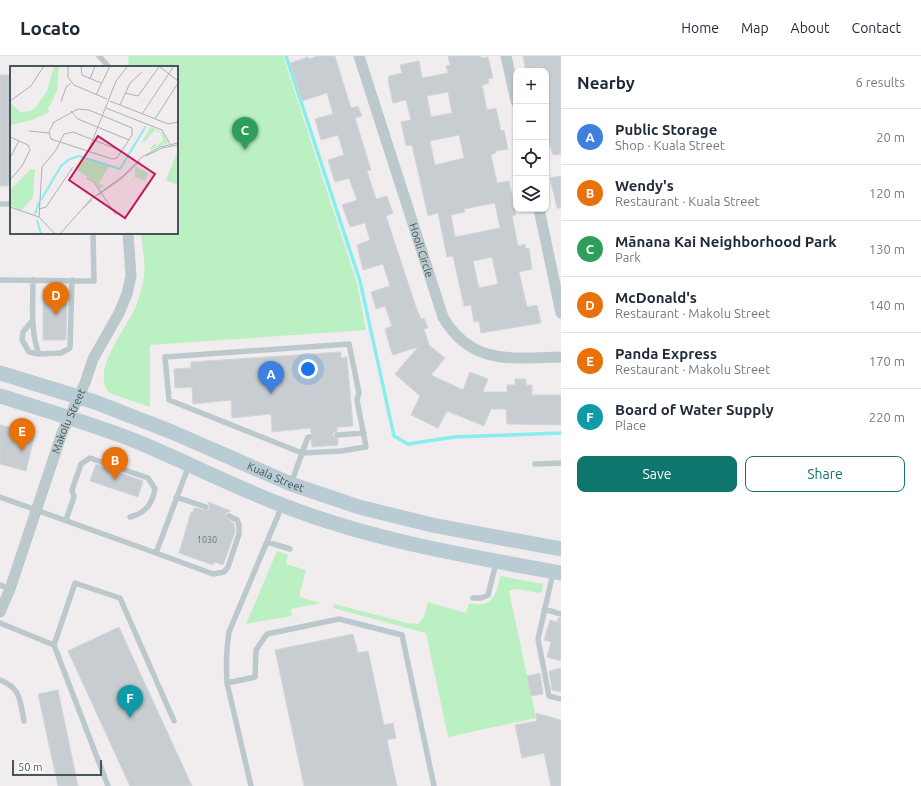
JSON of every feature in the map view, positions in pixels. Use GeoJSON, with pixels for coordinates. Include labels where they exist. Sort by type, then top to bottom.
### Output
{"type":"FeatureCollection","features":[{"type":"Feature","properties":{"kind":"main road","name":"Kuala Street"},"geometry":{"type":"LineString","coordinates":[[0,373],[79,397],[156,425],[291,484],[387,514],[432,525],[561,549]]}},
{"type":"Feature","properties":{"kind":"main road","name":"Kuala Street"},"geometry":{"type":"LineString","coordinates":[[0,396],[69,418],[142,444],[282,505],[374,535],[557,572]]}},
{"type":"Feature","properties":{"kind":"main road"},"geometry":{"type":"LineString","coordinates":[[282,505],[291,484]]}},
{"type":"Feature","properties":{"kind":"street","name":"Hooli Circle"},"geometry":{"type":"LineString","coordinates":[[359,56],[443,317],[448,325],[463,342],[473,349],[489,356],[510,358],[561,357]]}},
{"type":"Feature","properties":{"kind":"street"},"geometry":{"type":"LineString","coordinates":[[506,56],[513,88]]}},
{"type":"Feature","properties":{"kind":"street"},"geometry":{"type":"LineString","coordinates":[[540,212],[561,313]]}},
{"type":"Feature","properties":{"kind":"street","name":"Makolu Street"},"geometry":{"type":"LineString","coordinates":[[0,612],[5,587],[69,418],[79,397],[93,359],[119,313],[127,294],[131,276],[128,234]]}},
{"type":"Feature","properties":{"kind":"lane"},"geometry":{"type":"LineString","coordinates":[[99,56],[108,66]]}},
{"type":"Feature","properties":{"kind":"lane"},"geometry":{"type":"LineString","coordinates":[[0,280],[94,281],[93,234]]}},
{"type":"Feature","properties":{"kind":"lane"},"geometry":{"type":"LineString","coordinates":[[33,280],[32,321],[39,354]]}},
{"type":"Feature","properties":{"kind":"lane"},"geometry":{"type":"LineString","coordinates":[[32,321],[24,332],[22,340],[30,352],[39,354],[62,353],[70,348],[72,280]]}},
{"type":"Feature","properties":{"kind":"lane"},"geometry":{"type":"LineString","coordinates":[[349,344],[359,393],[357,400],[366,447],[345,451],[302,453],[168,400],[166,357],[349,344]]}},
{"type":"Feature","properties":{"kind":"lane"},"geometry":{"type":"LineString","coordinates":[[337,435],[364,433]]}},
{"type":"Feature","properties":{"kind":"lane"},"geometry":{"type":"LineString","coordinates":[[291,484],[308,437],[311,437]]}},
{"type":"Feature","properties":{"kind":"lane"},"geometry":{"type":"LineString","coordinates":[[66,520],[74,497],[72,490],[81,464],[86,460],[95,459],[148,478],[152,481],[155,489],[149,507],[142,513],[130,517]]}},
{"type":"Feature","properties":{"kind":"lane"},"geometry":{"type":"LineString","coordinates":[[535,464],[561,463]]}},
{"type":"Feature","properties":{"kind":"lane"},"geometry":{"type":"LineString","coordinates":[[156,553],[189,464]]}},
{"type":"Feature","properties":{"kind":"lane"},"geometry":{"type":"LineString","coordinates":[[0,497],[213,574],[224,572],[228,567],[239,534],[239,522],[230,516]]}},
{"type":"Feature","properties":{"kind":"lane"},"geometry":{"type":"LineString","coordinates":[[176,497],[206,507]]}},
{"type":"Feature","properties":{"kind":"lane"},"geometry":{"type":"LineString","coordinates":[[251,786],[227,683],[226,666],[229,632],[282,505]]}},
{"type":"Feature","properties":{"kind":"lane"},"geometry":{"type":"LineString","coordinates":[[267,542],[290,549]]}},
{"type":"Feature","properties":{"kind":"lane"},"geometry":{"type":"LineString","coordinates":[[473,598],[481,598],[488,595],[496,560]]}},
{"type":"Feature","properties":{"kind":"lane"},"geometry":{"type":"LineString","coordinates":[[557,572],[544,609],[538,639],[549,696],[561,699]]}},
{"type":"Feature","properties":{"kind":"lane"},"geometry":{"type":"LineString","coordinates":[[108,786],[54,645],[75,583],[120,598],[174,721]]}},
{"type":"Feature","properties":{"kind":"lane"},"geometry":{"type":"LineString","coordinates":[[544,609],[561,614]]}},
{"type":"Feature","properties":{"kind":"lane"},"geometry":{"type":"LineString","coordinates":[[227,683],[255,677],[256,650],[267,634],[339,619],[402,636],[434,786]]}},
{"type":"Feature","properties":{"kind":"lane"},"geometry":{"type":"LineString","coordinates":[[0,623],[54,645]]}},
{"type":"Feature","properties":{"kind":"lane"},"geometry":{"type":"LineString","coordinates":[[0,680],[11,685],[17,692],[24,721]]}},
{"type":"Feature","properties":{"kind":"green space"},"geometry":{"type":"Polygon","coordinates":[[[128,56],[283,56],[357,283],[366,330],[150,345],[150,407],[109,393],[104,384],[104,373],[107,361],[118,337],[136,306],[143,284],[145,266],[141,234],[178,234],[178,66],[129,66],[128,56]]]}},
{"type":"Feature","properties":{"kind":"green space"},"geometry":{"type":"Polygon","coordinates":[[[277,551],[288,555],[286,564],[306,570],[299,597],[321,603],[291,609],[292,616],[246,624],[277,551]]]}},
{"type":"Feature","properties":{"kind":"green space"},"geometry":{"type":"Polygon","coordinates":[[[500,576],[543,584],[542,592],[539,593],[517,589],[509,591],[536,718],[448,737],[426,633],[333,608],[334,604],[407,623],[418,624],[424,617],[428,602],[466,613],[469,603],[483,604],[488,602],[495,594],[500,576]]]}},
{"type":"Feature","properties":{"kind":"building"},"geometry":{"type":"Polygon","coordinates":[[[318,56],[335,56],[351,108],[358,106],[362,116],[355,118],[371,170],[367,171],[376,199],[387,196],[393,213],[386,216],[416,307],[421,319],[424,318],[428,328],[424,329],[429,345],[445,358],[431,375],[463,390],[470,372],[488,379],[483,392],[507,392],[507,385],[515,385],[515,379],[526,379],[526,385],[532,385],[532,395],[561,395],[561,425],[507,424],[506,409],[491,409],[484,426],[447,411],[438,428],[411,415],[420,396],[395,374],[418,347],[393,355],[391,351],[385,329],[392,326],[385,306],[376,309],[371,292],[390,286],[383,264],[363,270],[357,245],[370,240],[365,223],[350,227],[342,205],[357,200],[349,178],[335,182],[328,160],[344,155],[338,135],[321,140],[315,119],[333,114],[327,93],[302,101],[290,63],[308,57],[309,59],[318,56]]]}},
{"type":"Feature","properties":{"kind":"building"},"geometry":{"type":"Polygon","coordinates":[[[448,56],[488,57],[493,78],[488,79],[489,83],[482,85],[487,110],[496,108],[501,131],[504,130],[508,149],[496,151],[496,153],[491,155],[497,183],[509,181],[513,200],[513,212],[515,212],[516,215],[512,216],[518,246],[525,244],[526,249],[529,248],[532,269],[519,272],[527,307],[537,305],[541,323],[481,333],[479,321],[474,322],[471,305],[464,306],[453,256],[447,257],[438,213],[428,216],[412,145],[406,146],[401,122],[411,120],[406,100],[393,103],[388,80],[389,76],[402,73],[400,65],[419,61],[422,78],[448,73],[446,66],[450,65],[448,56]],[[448,92],[427,96],[431,117],[452,113],[448,92]],[[459,135],[430,141],[435,165],[464,158],[459,135]],[[495,203],[464,209],[465,212],[451,215],[455,237],[500,228],[495,203]],[[492,257],[473,261],[479,288],[498,284],[492,257]]]}},
{"type":"Feature","properties":{"kind":"building"},"geometry":{"type":"Polygon","coordinates":[[[523,56],[561,56],[561,154],[553,155],[549,145],[549,68],[525,68],[523,56]]]}},
{"type":"Feature","properties":{"kind":"building"},"geometry":{"type":"Polygon","coordinates":[[[0,75],[10,75],[10,186],[0,186],[0,75]]]}},
{"type":"Feature","properties":{"kind":"building"},"geometry":{"type":"Polygon","coordinates":[[[561,176],[561,208],[557,208],[550,178],[561,176]]]}},
{"type":"Feature","properties":{"kind":"building"},"geometry":{"type":"Polygon","coordinates":[[[43,289],[66,289],[67,291],[66,340],[43,340],[43,289]]]}},
{"type":"Feature","properties":{"kind":"building"},"geometry":{"type":"Polygon","coordinates":[[[341,352],[341,358],[347,357],[353,426],[337,427],[337,431],[333,433],[333,436],[338,439],[338,445],[312,447],[311,441],[315,437],[311,433],[310,428],[272,432],[271,414],[232,418],[231,400],[193,404],[192,387],[175,388],[174,369],[191,368],[191,362],[341,352]]]}},
{"type":"Feature","properties":{"kind":"building"},"geometry":{"type":"Polygon","coordinates":[[[0,425],[25,431],[24,434],[34,437],[26,471],[0,464],[0,425]]]}},
{"type":"Feature","properties":{"kind":"building"},"geometry":{"type":"Polygon","coordinates":[[[96,464],[143,481],[138,497],[90,481],[96,464]]]}},
{"type":"Feature","properties":{"kind":"building"},"geometry":{"type":"Polygon","coordinates":[[[208,502],[231,511],[226,513],[225,517],[234,523],[235,532],[223,565],[214,562],[213,565],[179,553],[191,512],[193,512],[194,508],[208,510],[210,507],[208,502]]]}},
{"type":"Feature","properties":{"kind":"building"},"geometry":{"type":"Polygon","coordinates":[[[558,618],[561,618],[561,661],[547,657],[551,642],[544,640],[550,620],[557,622],[558,618]]]}},
{"type":"Feature","properties":{"kind":"building"},"geometry":{"type":"Polygon","coordinates":[[[119,627],[192,786],[130,786],[68,651],[119,627]]]}},
{"type":"Feature","properties":{"kind":"building"},"geometry":{"type":"Polygon","coordinates":[[[353,634],[358,653],[368,651],[384,725],[393,723],[396,738],[387,740],[397,786],[304,786],[275,650],[353,634]]]}},
{"type":"Feature","properties":{"kind":"building"},"geometry":{"type":"Polygon","coordinates":[[[561,668],[561,692],[552,690],[549,671],[561,668]]]}},
{"type":"Feature","properties":{"kind":"building"},"geometry":{"type":"Polygon","coordinates":[[[540,673],[543,694],[531,696],[527,676],[540,673]]]}},
{"type":"Feature","properties":{"kind":"building"},"geometry":{"type":"Polygon","coordinates":[[[58,690],[78,786],[58,786],[38,694],[58,690]]]}},
{"type":"Feature","properties":{"kind":"building"},"geometry":{"type":"Polygon","coordinates":[[[536,713],[561,720],[561,786],[551,786],[544,753],[522,758],[515,725],[537,721],[536,713]]]}},
{"type":"Feature","properties":{"kind":"waterway"},"geometry":{"type":"LineString","coordinates":[[286,56],[360,281],[394,436],[408,444],[454,437],[561,433]]}},
{"type":"Feature","properties":{"kind":"place","name":"Mānana Kai Neighborhood Park"},"geometry":{"type":"Point","coordinates":[245,150]}},
{"type":"Feature","properties":{"kind":"place","name":"McDonald's"},"geometry":{"type":"Point","coordinates":[56,315]}},
{"type":"Feature","properties":{"kind":"place","name":"Public Storage"},"geometry":{"type":"Point","coordinates":[271,394]}},
{"type":"Feature","properties":{"kind":"place","name":"Panda Express"},"geometry":{"type":"Point","coordinates":[22,451]}},
{"type":"Feature","properties":{"kind":"place","name":"Wendy's"},"geometry":{"type":"Point","coordinates":[115,480]}},
{"type":"Feature","properties":{"kind":"place","name":"Board of Water Supply"},"geometry":{"type":"Point","coordinates":[130,718]}}]}
